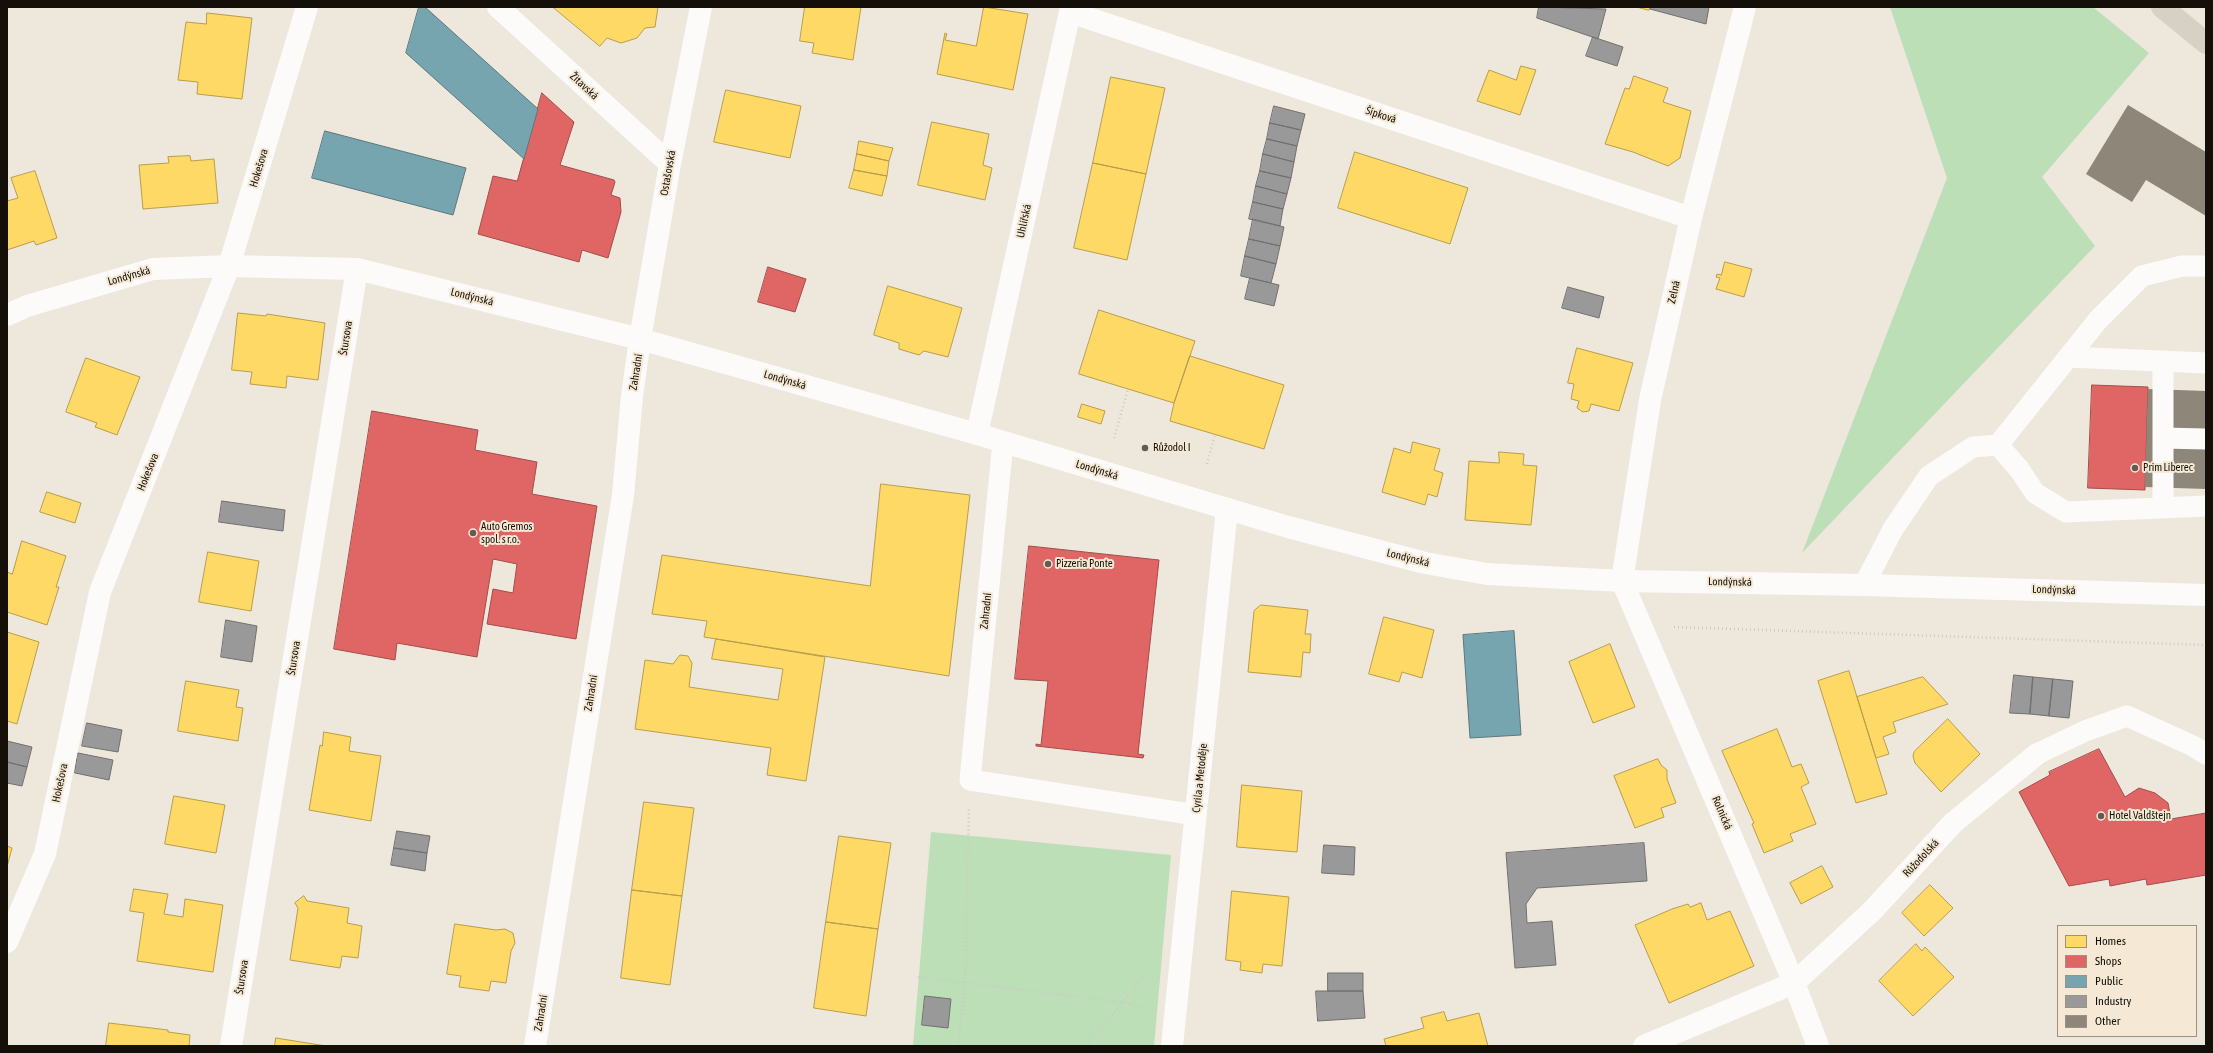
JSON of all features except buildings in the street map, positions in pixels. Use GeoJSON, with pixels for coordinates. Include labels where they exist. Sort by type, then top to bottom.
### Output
{"type":"FeatureCollection","features":[{"type":"Feature","properties":{"kind":"highway"},"geometry":{"type":"LineString","coordinates":[[2162,7],[2206,32]]}},
{"type":"Feature","properties":{"kind":"highway"},"geometry":{"type":"LineString","coordinates":[[2162,7],[2206,43]]}},
{"type":"Feature","properties":{"kind":"street","name":"Hokešova"},"geometry":{"type":"LineString","coordinates":[[7,942],[45,854],[100,592],[230,266],[307,7]]}},
{"type":"Feature","properties":{"kind":"street","name":"Žitavská"},"geometry":{"type":"LineString","coordinates":[[498,7],[670,164]]}},
{"type":"Feature","properties":{"kind":"street","name":"Ostašovská"},"geometry":{"type":"LineString","coordinates":[[640,340],[670,164],[701,7]]}},
{"type":"Feature","properties":{"kind":"street","name":"Zelná"},"geometry":{"type":"LineString","coordinates":[[1622,580],[1650,400],[1691,218],[1745,7]]}},
{"type":"Feature","properties":{"kind":"street","name":"Šípková"},"geometry":{"type":"LineString","coordinates":[[1071,9],[1691,218]]}},
{"type":"Feature","properties":{"kind":"street","name":"Uhlířská"},"geometry":{"type":"LineString","coordinates":[[977,434],[1071,9]]}},
{"type":"Feature","properties":{"kind":"street","name":"Londýnská"},"geometry":{"type":"LineString","coordinates":[[7,314],[27,306],[153,269],[230,266],[357,269],[640,340],[977,434],[1227,509],[1425,563],[1487,574],[1622,580],[1864,585],[2206,595]]}},
{"type":"Feature","properties":{"kind":"street","name":"Štursova"},"geometry":{"type":"LineString","coordinates":[[231,1046],[357,269]]}},
{"type":"Feature","properties":{"kind":"street","name":"Zahradní"},"geometry":{"type":"LineString","coordinates":[[535,1046],[623,495],[632,396],[640,340]]}},
{"type":"Feature","properties":{"kind":"street","name":"Cyrila a Metoděje"},"geometry":{"type":"LineString","coordinates":[[1172,1046],[1227,509]]}},
{"type":"Feature","properties":{"kind":"street","name":"Rolnická"},"geometry":{"type":"LineString","coordinates":[[1622,580],[1794,983],[1818,1046]]}},
{"type":"Feature","properties":{"kind":"street","name":"Růžodolská"},"geometry":{"type":"LineString","coordinates":[[1644,1046],[1794,983],[1872,911],[1953,823],[2037,754]]}},
{"type":"Feature","properties":{"kind":"lane"},"geometry":{"type":"LineString","coordinates":[[1864,585],[1893,529],[1929,476],[1972,447],[1998,445],[2098,320],[2142,276],[2182,266],[2206,266]]}},
{"type":"Feature","properties":{"kind":"lane"},"geometry":{"type":"LineString","coordinates":[[2068,356],[2206,363]]}},
{"type":"Feature","properties":{"kind":"lane"},"geometry":{"type":"LineString","coordinates":[[2163,361],[2163,508]]}},
{"type":"Feature","properties":{"kind":"lane"},"geometry":{"type":"LineString","coordinates":[[2163,438],[2206,439]]}},
{"type":"Feature","properties":{"kind":"lane","name":"Zahradní"},"geometry":{"type":"LineString","coordinates":[[970,780],[1003,442]]}},
{"type":"Feature","properties":{"kind":"lane"},"geometry":{"type":"LineString","coordinates":[[1998,445],[2019,469],[2035,493],[2066,512],[2206,506]]}},
{"type":"Feature","properties":{"kind":"lane","name":"Růžodolská"},"geometry":{"type":"LineString","coordinates":[[2037,754],[2085,731],[2127,716],[2193,746],[2206,754]]}},
{"type":"Feature","properties":{"kind":"lane"},"geometry":{"type":"LineString","coordinates":[[970,780],[1196,815]]}},
{"type":"Feature","properties":{"kind":"path"},"geometry":{"type":"LineString","coordinates":[[1114,438],[1128,389]]}},
{"type":"Feature","properties":{"kind":"path"},"geometry":{"type":"LineString","coordinates":[[1207,464],[1215,434]]}},
{"type":"Feature","properties":{"kind":"path"},"geometry":{"type":"LineString","coordinates":[[1668,627],[2206,645]]}},
{"type":"Feature","properties":{"kind":"path"},"geometry":{"type":"LineString","coordinates":[[958,1046],[965,983],[970,780]]}},
{"type":"Feature","properties":{"kind":"path"},"geometry":{"type":"LineString","coordinates":[[1086,1046],[1162,956],[1182,948]]}},
{"type":"Feature","properties":{"kind":"path"},"geometry":{"type":"LineString","coordinates":[[918,977],[1122,1002],[1157,1013],[1175,1021]]}},
{"type":"Feature","properties":{"kind":"green space"},"geometry":{"type":"Polygon","coordinates":[[[1890,7],[2093,7],[2149,53],[2042,177],[2095,246],[1802,553],[1947,178],[1890,7]]]}},
{"type":"Feature","properties":{"kind":"green space"},"geometry":{"type":"Polygon","coordinates":[[[931,832],[1171,855],[1154,1046],[913,1046],[931,832]]]}},
{"type":"Feature","properties":{"kind":"place","name":"Růžodol I"},"geometry":{"type":"Point","coordinates":[1145,448]}},
{"type":"Feature","properties":{"kind":"place","name":"Prim Liberec"},"geometry":{"type":"Point","coordinates":[2135,468]}},
{"type":"Feature","properties":{"kind":"place","name":"Auto Gremos spol. s r.o."},"geometry":{"type":"Point","coordinates":[473,533]}},
{"type":"Feature","properties":{"kind":"place","name":"Pizzeria Ponte"},"geometry":{"type":"Point","coordinates":[1048,564]}},
{"type":"Feature","properties":{"kind":"place","name":"Hotel Valdštejn"},"geometry":{"type":"Point","coordinates":[2101,816]}}]}
